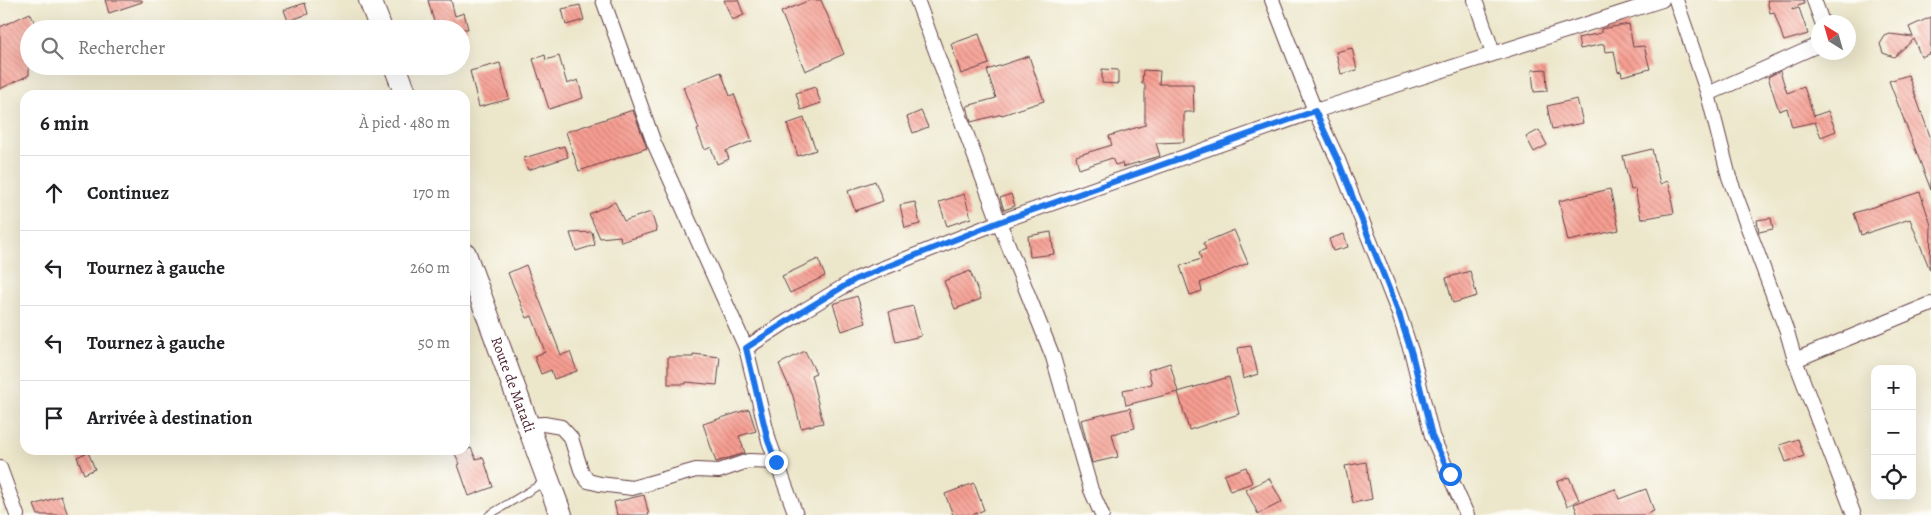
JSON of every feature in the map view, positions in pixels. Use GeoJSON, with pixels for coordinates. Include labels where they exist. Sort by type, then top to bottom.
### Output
{"type":"FeatureCollection","features":[{"type":"Feature","properties":{"kind":"highway"},"geometry":{"type":"LineString","coordinates":[[370,0],[378,20]]}},
{"type":"Feature","properties":{"kind":"highway"},"geometry":{"type":"LineString","coordinates":[[398,75],[404,90]]}},
{"type":"Feature","properties":{"kind":"highway","name":"Route de Matadi"},"geometry":{"type":"LineString","coordinates":[[470,268],[561,515]]}},
{"type":"Feature","properties":{"kind":"street"},"geometry":{"type":"LineString","coordinates":[[603,0],[654,143],[746,348],[768,441],[796,515]]}},
{"type":"Feature","properties":{"kind":"street"},"geometry":{"type":"LineString","coordinates":[[917,0],[999,222],[1053,357],[1091,490],[1102,515]]}},
{"type":"Feature","properties":{"kind":"street"},"geometry":{"type":"LineString","coordinates":[[1272,0],[1315,111],[1338,160],[1399,314],[1412,354],[1432,436],[1467,515]]}},
{"type":"Feature","properties":{"kind":"street"},"geometry":{"type":"LineString","coordinates":[[1475,0],[1493,53]]}},
{"type":"Feature","properties":{"kind":"street"},"geometry":{"type":"LineString","coordinates":[[746,348],[856,279],[999,222],[1315,111],[1662,0]]}},
{"type":"Feature","properties":{"kind":"street"},"geometry":{"type":"LineString","coordinates":[[1676,0],[1708,94],[1730,176],[1787,332],[1795,360],[1854,515]]}},
{"type":"Feature","properties":{"kind":"street"},"geometry":{"type":"LineString","coordinates":[[1814,0],[1819,15]]}},
{"type":"Feature","properties":{"kind":"street"},"geometry":{"type":"LineString","coordinates":[[1708,94],[1811,47]]}},
{"type":"Feature","properties":{"kind":"street"},"geometry":{"type":"LineString","coordinates":[[1795,360],[1931,304]]}},
{"type":"Feature","properties":{"kind":"street"},"geometry":{"type":"LineString","coordinates":[[528,425],[544,424],[561,427],[571,438],[582,473],[588,481],[600,484],[632,488],[696,470],[719,471],[748,461],[776,462]]}},
{"type":"Feature","properties":{"kind":"street"},"geometry":{"type":"LineString","coordinates":[[0,468],[17,515]]}},
{"type":"Feature","properties":{"kind":"lane"},"geometry":{"type":"LineString","coordinates":[[490,515],[548,479]]}},
{"type":"Feature","properties":{"kind":"building"},"geometry":{"type":"Polygon","coordinates":[[[105,0],[142,0],[142,2],[109,13],[105,0]]]}},
{"type":"Feature","properties":{"kind":"building"},"geometry":{"type":"Polygon","coordinates":[[[428,0],[451,0],[455,16],[464,13],[466,20],[434,20],[428,0]]]}},
{"type":"Feature","properties":{"kind":"building"},"geometry":{"type":"Polygon","coordinates":[[[724,0],[738,0],[744,15],[732,20],[724,0]]]}},
{"type":"Feature","properties":{"kind":"building"},"geometry":{"type":"Polygon","coordinates":[[[810,0],[821,0],[844,54],[805,71],[781,12],[810,0]]]}},
{"type":"Feature","properties":{"kind":"building"},"geometry":{"type":"Polygon","coordinates":[[[1767,0],[1804,0],[1804,4],[1792,8],[1792,10],[1799,8],[1808,34],[1784,41],[1774,12],[1770,13],[1767,0]]]}},
{"type":"Feature","properties":{"kind":"building"},"geometry":{"type":"Polygon","coordinates":[[[305,3],[308,14],[288,20],[284,10],[305,3]]]}},
{"type":"Feature","properties":{"kind":"building"},"geometry":{"type":"Polygon","coordinates":[[[580,5],[584,20],[566,25],[562,9],[580,5]]]}},
{"type":"Feature","properties":{"kind":"building"},"geometry":{"type":"Polygon","coordinates":[[[30,13],[34,20],[20,20],[20,75],[29,75],[0,89],[0,27],[30,13]]]}},
{"type":"Feature","properties":{"kind":"building"},"geometry":{"type":"Polygon","coordinates":[[[1931,17],[1931,53],[1921,57],[1914,39],[1894,57],[1883,53],[1880,44],[1885,36],[1890,34],[1913,37],[1909,27],[1931,17]]]}},
{"type":"Feature","properties":{"kind":"building"},"geometry":{"type":"Polygon","coordinates":[[[1629,24],[1633,47],[1644,46],[1650,69],[1622,76],[1621,71],[1618,72],[1614,51],[1605,52],[1604,44],[1580,49],[1578,38],[1601,33],[1601,29],[1629,24]]]}},
{"type":"Feature","properties":{"kind":"building"},"geometry":{"type":"Polygon","coordinates":[[[979,34],[989,64],[961,74],[951,44],[979,34]]]}},
{"type":"Feature","properties":{"kind":"building"},"geometry":{"type":"Polygon","coordinates":[[[1352,48],[1357,70],[1341,74],[1336,52],[1352,48]]]}},
{"type":"Feature","properties":{"kind":"building"},"geometry":{"type":"Polygon","coordinates":[[[545,55],[546,60],[559,56],[567,84],[578,80],[583,98],[549,109],[533,59],[545,55]]]}},
{"type":"Feature","properties":{"kind":"building"},"geometry":{"type":"Polygon","coordinates":[[[1029,56],[1044,101],[1002,115],[971,122],[967,106],[996,98],[987,70],[1029,56]]]}},
{"type":"Feature","properties":{"kind":"building"},"geometry":{"type":"Polygon","coordinates":[[[500,63],[509,99],[479,107],[470,71],[500,63]]]}},
{"type":"Feature","properties":{"kind":"building"},"geometry":{"type":"Polygon","coordinates":[[[1102,69],[1118,70],[1118,84],[1102,83],[1102,69]]]}},
{"type":"Feature","properties":{"kind":"building"},"geometry":{"type":"Polygon","coordinates":[[[1546,69],[1547,91],[1534,92],[1532,70],[1546,69]]]}},
{"type":"Feature","properties":{"kind":"building"},"geometry":{"type":"Polygon","coordinates":[[[1143,70],[1160,71],[1159,84],[1193,84],[1194,112],[1184,112],[1184,142],[1156,143],[1160,156],[1123,167],[1122,163],[1115,165],[1112,158],[1079,169],[1076,156],[1112,145],[1109,136],[1145,125],[1145,84],[1142,84],[1143,70]]]}},
{"type":"Feature","properties":{"kind":"building"},"geometry":{"type":"Polygon","coordinates":[[[1780,71],[1787,93],[1804,87],[1814,116],[1828,111],[1836,131],[1821,137],[1815,122],[1792,127],[1787,108],[1779,111],[1768,77],[1780,71]]]}},
{"type":"Feature","properties":{"kind":"building"},"geometry":{"type":"Polygon","coordinates":[[[721,72],[730,96],[734,94],[752,141],[726,151],[729,159],[717,164],[711,147],[705,150],[683,87],[721,72]]]}},
{"type":"Feature","properties":{"kind":"building"},"geometry":{"type":"Polygon","coordinates":[[[1908,75],[1931,139],[1931,190],[1889,81],[1908,75]]]}},
{"type":"Feature","properties":{"kind":"building"},"geometry":{"type":"Polygon","coordinates":[[[815,87],[821,103],[801,110],[796,93],[815,87]]]}},
{"type":"Feature","properties":{"kind":"building"},"geometry":{"type":"Polygon","coordinates":[[[1577,99],[1583,123],[1552,129],[1547,106],[1577,99]]]}},
{"type":"Feature","properties":{"kind":"building"},"geometry":{"type":"Polygon","coordinates":[[[633,110],[647,148],[579,171],[566,132],[633,110]]]}},
{"type":"Feature","properties":{"kind":"building"},"geometry":{"type":"Polygon","coordinates":[[[921,111],[928,127],[913,133],[907,117],[921,111]]]}},
{"type":"Feature","properties":{"kind":"building"},"geometry":{"type":"Polygon","coordinates":[[[804,118],[816,150],[798,156],[787,124],[804,118]]]}},
{"type":"Feature","properties":{"kind":"building"},"geometry":{"type":"Polygon","coordinates":[[[1539,130],[1547,145],[1534,152],[1526,137],[1539,130]]]}},
{"type":"Feature","properties":{"kind":"building"},"geometry":{"type":"Polygon","coordinates":[[[564,146],[568,157],[528,170],[524,158],[564,146]]]}},
{"type":"Feature","properties":{"kind":"building"},"geometry":{"type":"Polygon","coordinates":[[[1652,149],[1660,184],[1668,181],[1673,198],[1671,198],[1674,213],[1641,219],[1635,189],[1631,190],[1623,156],[1652,149]]]}},
{"type":"Feature","properties":{"kind":"building"},"geometry":{"type":"Polygon","coordinates":[[[875,181],[883,201],[855,211],[848,191],[875,181]]]}},
{"type":"Feature","properties":{"kind":"building"},"geometry":{"type":"Polygon","coordinates":[[[1610,189],[1619,230],[1568,241],[1559,201],[1610,189]]]}},
{"type":"Feature","properties":{"kind":"building"},"geometry":{"type":"Polygon","coordinates":[[[1920,192],[1931,225],[1930,270],[1910,219],[1861,235],[1854,213],[1920,192]]]}},
{"type":"Feature","properties":{"kind":"building"},"geometry":{"type":"Polygon","coordinates":[[[964,194],[971,218],[947,226],[939,202],[964,194]]]}},
{"type":"Feature","properties":{"kind":"building"},"geometry":{"type":"Polygon","coordinates":[[[1011,194],[1015,206],[1004,210],[1000,198],[1011,194]]]}},
{"type":"Feature","properties":{"kind":"building"},"geometry":{"type":"Polygon","coordinates":[[[615,202],[624,221],[651,212],[657,231],[621,242],[620,236],[600,238],[589,214],[615,202]]]}},
{"type":"Feature","properties":{"kind":"building"},"geometry":{"type":"Polygon","coordinates":[[[915,202],[920,224],[905,228],[900,205],[915,202]]]}},
{"type":"Feature","properties":{"kind":"building"},"geometry":{"type":"Polygon","coordinates":[[[1771,218],[1773,229],[1759,232],[1757,220],[1771,218]]]}},
{"type":"Feature","properties":{"kind":"building"},"geometry":{"type":"Polygon","coordinates":[[[1234,230],[1248,263],[1200,283],[1202,291],[1190,295],[1180,266],[1201,259],[1199,252],[1206,249],[1203,243],[1234,230]]]}},
{"type":"Feature","properties":{"kind":"building"},"geometry":{"type":"Polygon","coordinates":[[[592,232],[595,245],[576,251],[570,233],[592,232]]]}},
{"type":"Feature","properties":{"kind":"building"},"geometry":{"type":"Polygon","coordinates":[[[1051,232],[1054,254],[1030,257],[1028,236],[1051,232]]]}},
{"type":"Feature","properties":{"kind":"building"},"geometry":{"type":"Polygon","coordinates":[[[1344,234],[1348,247],[1333,251],[1329,239],[1344,234]]]}},
{"type":"Feature","properties":{"kind":"building"},"geometry":{"type":"Polygon","coordinates":[[[818,259],[825,276],[790,293],[782,276],[818,259]]]}},
{"type":"Feature","properties":{"kind":"building"},"geometry":{"type":"Polygon","coordinates":[[[526,265],[561,355],[570,352],[577,371],[554,379],[551,370],[541,374],[534,356],[545,352],[532,316],[527,318],[508,273],[526,265]]]}},
{"type":"Feature","properties":{"kind":"building"},"geometry":{"type":"Polygon","coordinates":[[[970,271],[981,299],[955,309],[944,281],[970,271]]]}},
{"type":"Feature","properties":{"kind":"building"},"geometry":{"type":"Polygon","coordinates":[[[1470,271],[1477,296],[1453,303],[1446,278],[1470,271]]]}},
{"type":"Feature","properties":{"kind":"building"},"geometry":{"type":"Polygon","coordinates":[[[857,296],[866,323],[842,331],[833,304],[857,296]]]}},
{"type":"Feature","properties":{"kind":"building"},"geometry":{"type":"Polygon","coordinates":[[[913,306],[921,336],[896,342],[889,312],[913,306]]]}},
{"type":"Feature","properties":{"kind":"building"},"geometry":{"type":"Polygon","coordinates":[[[1251,346],[1258,374],[1243,379],[1238,348],[1251,346]]]}},
{"type":"Feature","properties":{"kind":"building"},"geometry":{"type":"Polygon","coordinates":[[[805,351],[816,373],[811,375],[823,423],[801,428],[793,396],[779,364],[805,351]]]}},
{"type":"Feature","properties":{"kind":"building"},"geometry":{"type":"Polygon","coordinates":[[[693,354],[720,357],[717,385],[686,382],[686,384],[668,384],[668,357],[693,357],[693,354]]]}},
{"type":"Feature","properties":{"kind":"building"},"geometry":{"type":"Polygon","coordinates":[[[1170,363],[1178,392],[1126,405],[1123,390],[1152,384],[1148,370],[1170,363]]]}},
{"type":"Feature","properties":{"kind":"building"},"geometry":{"type":"Polygon","coordinates":[[[1229,377],[1239,414],[1189,430],[1178,392],[1229,377]]]}},
{"type":"Feature","properties":{"kind":"building"},"geometry":{"type":"Polygon","coordinates":[[[1130,408],[1135,428],[1112,434],[1118,457],[1092,463],[1081,420],[1130,408]]]}},
{"type":"Feature","properties":{"kind":"building"},"geometry":{"type":"Polygon","coordinates":[[[749,409],[756,431],[739,436],[745,453],[716,462],[703,424],[749,409]]]}},
{"type":"Feature","properties":{"kind":"building"},"geometry":{"type":"Polygon","coordinates":[[[1798,439],[1804,456],[1786,462],[1780,445],[1798,439]]]}},
{"type":"Feature","properties":{"kind":"building"},"geometry":{"type":"Polygon","coordinates":[[[470,448],[476,459],[483,457],[493,487],[469,496],[456,455],[470,455],[470,448]]]}},
{"type":"Feature","properties":{"kind":"building"},"geometry":{"type":"Polygon","coordinates":[[[89,455],[95,469],[84,474],[77,457],[89,455]]]}},
{"type":"Feature","properties":{"kind":"building"},"geometry":{"type":"Polygon","coordinates":[[[1366,462],[1372,499],[1353,503],[1345,466],[1366,462]]]}},
{"type":"Feature","properties":{"kind":"building"},"geometry":{"type":"Polygon","coordinates":[[[1246,467],[1252,483],[1230,491],[1224,475],[1246,467]]]}},
{"type":"Feature","properties":{"kind":"building"},"geometry":{"type":"Polygon","coordinates":[[[1569,477],[1579,500],[1567,506],[1557,482],[1569,477]]]}},
{"type":"Feature","properties":{"kind":"building"},"geometry":{"type":"Polygon","coordinates":[[[1269,478],[1282,502],[1258,514],[1246,490],[1269,478]]]}},
{"type":"Feature","properties":{"kind":"building"},"geometry":{"type":"Polygon","coordinates":[[[974,483],[984,510],[972,515],[953,515],[945,494],[974,483]]]}},
{"type":"Feature","properties":{"kind":"building"},"geometry":{"type":"Polygon","coordinates":[[[1615,489],[1619,499],[1646,489],[1654,511],[1644,515],[1578,515],[1574,504],[1615,489]]]}},
{"type":"Feature","properties":{"kind":"building"},"geometry":{"type":"Polygon","coordinates":[[[644,495],[649,515],[617,515],[614,502],[644,495]]]}},
{"type":"Feature","properties":{"kind":"building"},"geometry":{"type":"Polygon","coordinates":[[[61,496],[68,515],[38,515],[34,505],[61,496]]]}},
{"type":"Feature","properties":{"kind":"route"},"geometry":{"type":"LineString","coordinates":[[776,462],[768,441],[746,348],[856,279],[999,222],[1315,111],[1338,160],[1399,314],[1412,354],[1432,436],[1450,474]]}}]}
